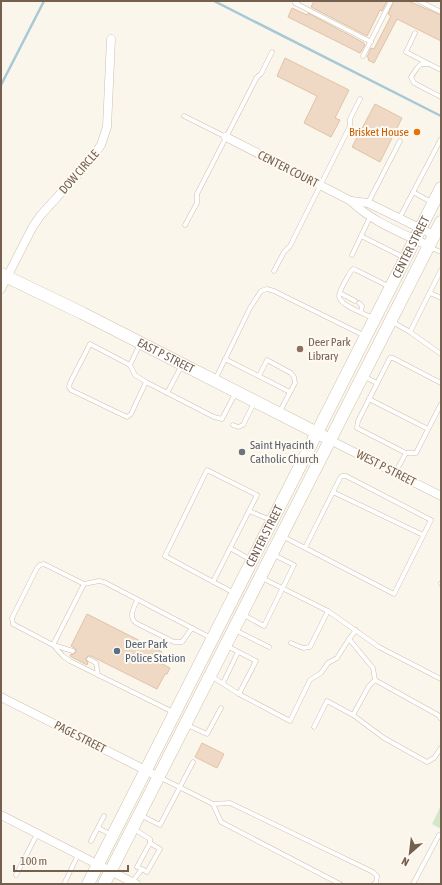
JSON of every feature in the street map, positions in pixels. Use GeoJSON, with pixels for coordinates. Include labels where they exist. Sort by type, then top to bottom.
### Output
{"type":"FeatureCollection","features":[{"type":"Feature","properties":{"kind":"main road","name":"CENTER STREET"},"geometry":{"type":"LineString","coordinates":[[88,884],[234,593],[441,188]]}},
{"type":"Feature","properties":{"kind":"main road","name":"CENTER STREET"},"geometry":{"type":"LineString","coordinates":[[104,884],[441,222]]}},
{"type":"Feature","properties":{"kind":"main road","name":"EAST P STREET"},"geometry":{"type":"LineString","coordinates":[[4,275],[330,440]]}},
{"type":"Feature","properties":{"kind":"main road"},"geometry":{"type":"LineString","coordinates":[[271,521],[283,532]]}},
{"type":"Feature","properties":{"kind":"main road"},"geometry":{"type":"LineString","coordinates":[[249,565],[260,577]]}},
{"type":"Feature","properties":{"kind":"main road"},"geometry":{"type":"LineString","coordinates":[[212,638],[226,646]]}},
{"type":"Feature","properties":{"kind":"main road"},"geometry":{"type":"LineString","coordinates":[[198,666],[211,674]]}},
{"type":"Feature","properties":{"kind":"main road"},"geometry":{"type":"LineString","coordinates":[[175,713],[187,722]]}},
{"type":"Feature","properties":{"kind":"street","name":"DOW CIRCLE"},"geometry":{"type":"LineString","coordinates":[[1,289],[4,275],[40,216],[89,162],[101,145],[107,127],[111,39]]}},
{"type":"Feature","properties":{"kind":"street","name":"CENTER COURT"},"geometry":{"type":"LineString","coordinates":[[226,137],[351,201],[361,211],[370,217],[428,246]]}},
{"type":"Feature","properties":{"kind":"street","name":"CENTER COURT"},"geometry":{"type":"LineString","coordinates":[[351,201],[368,202],[434,235]]}},
{"type":"Feature","properties":{"kind":"street"},"geometry":{"type":"LineString","coordinates":[[385,224],[390,213]]}},
{"type":"Feature","properties":{"kind":"street","name":"WEST P STREET"},"geometry":{"type":"LineString","coordinates":[[330,440],[441,496]]}},
{"type":"Feature","properties":{"kind":"street","name":"PAGE STREET"},"geometry":{"type":"LineString","coordinates":[[1,697],[159,777]]}},
{"type":"Feature","properties":{"kind":"street"},"geometry":{"type":"LineString","coordinates":[[1,815],[133,883]]}},
{"type":"Feature","properties":{"kind":"lane"},"geometry":{"type":"LineString","coordinates":[[298,1],[294,3],[371,42]]}},
{"type":"Feature","properties":{"kind":"lane"},"geometry":{"type":"LineString","coordinates":[[363,56],[391,1]]}},
{"type":"Feature","properties":{"kind":"lane"},"geometry":{"type":"LineString","coordinates":[[419,1],[424,2],[441,12]]}},
{"type":"Feature","properties":{"kind":"lane"},"geometry":{"type":"LineString","coordinates":[[415,33],[406,52],[441,70]]}},
{"type":"Feature","properties":{"kind":"lane"},"geometry":{"type":"LineString","coordinates":[[185,225],[197,203],[196,194],[257,77],[261,74],[272,52]]}},
{"type":"Feature","properties":{"kind":"lane"},"geometry":{"type":"LineString","coordinates":[[429,64],[421,64],[411,77],[414,83],[441,97]]}},
{"type":"Feature","properties":{"kind":"lane"},"geometry":{"type":"LineString","coordinates":[[274,271],[284,252],[290,246],[350,126],[350,119],[360,99]]}},
{"type":"Feature","properties":{"kind":"lane"},"geometry":{"type":"LineString","coordinates":[[184,116],[226,137]]}},
{"type":"Feature","properties":{"kind":"lane"},"geometry":{"type":"LineString","coordinates":[[400,217],[441,139]]}},
{"type":"Feature","properties":{"kind":"lane"},"geometry":{"type":"LineString","coordinates":[[368,202],[400,140]]}},
{"type":"Feature","properties":{"kind":"lane"},"geometry":{"type":"LineString","coordinates":[[413,192],[433,203]]}},
{"type":"Feature","properties":{"kind":"lane"},"geometry":{"type":"LineString","coordinates":[[352,255],[370,217]]}},
{"type":"Feature","properties":{"kind":"lane"},"geometry":{"type":"LineString","coordinates":[[361,236],[405,258]]}},
{"type":"Feature","properties":{"kind":"lane"},"geometry":{"type":"LineString","coordinates":[[428,246],[441,252]]}},
{"type":"Feature","properties":{"kind":"lane"},"geometry":{"type":"LineString","coordinates":[[374,319],[340,301],[340,293],[353,269],[390,287]]}},
{"type":"Feature","properties":{"kind":"lane"},"geometry":{"type":"LineString","coordinates":[[410,332],[441,270]]}},
{"type":"Feature","properties":{"kind":"lane"},"geometry":{"type":"LineString","coordinates":[[214,381],[260,291],[267,289],[274,291],[365,336]]}},
{"type":"Feature","properties":{"kind":"lane"},"geometry":{"type":"LineString","coordinates":[[340,293],[362,306],[361,312]]}},
{"type":"Feature","properties":{"kind":"lane"},"geometry":{"type":"LineString","coordinates":[[430,293],[441,298]]}},
{"type":"Feature","properties":{"kind":"lane"},"geometry":{"type":"LineString","coordinates":[[391,321],[410,332],[441,354]]}},
{"type":"Feature","properties":{"kind":"lane"},"geometry":{"type":"LineString","coordinates":[[130,365],[140,343]]}},
{"type":"Feature","properties":{"kind":"lane"},"geometry":{"type":"LineString","coordinates":[[146,382],[131,414],[127,417],[71,390],[69,387],[90,344],[130,365],[135,375],[146,382],[214,417],[223,420],[236,392]]}},
{"type":"Feature","properties":{"kind":"lane"},"geometry":{"type":"LineString","coordinates":[[441,383],[393,358],[390,358],[358,421],[357,428],[406,453],[416,452],[441,404]]}},
{"type":"Feature","properties":{"kind":"lane"},"geometry":{"type":"LineString","coordinates":[[225,359],[290,392]]}},
{"type":"Feature","properties":{"kind":"lane"},"geometry":{"type":"LineString","coordinates":[[259,376],[267,360],[294,376],[295,383],[279,414]]}},
{"type":"Feature","properties":{"kind":"lane"},"geometry":{"type":"LineString","coordinates":[[167,393],[182,364]]}},
{"type":"Feature","properties":{"kind":"lane"},"geometry":{"type":"LineString","coordinates":[[363,376],[377,383]]}},
{"type":"Feature","properties":{"kind":"lane"},"geometry":{"type":"LineString","coordinates":[[369,399],[428,429]]}},
{"type":"Feature","properties":{"kind":"lane"},"geometry":{"type":"LineString","coordinates":[[233,424],[238,427],[243,425],[255,402]]}},
{"type":"Feature","properties":{"kind":"lane"},"geometry":{"type":"LineString","coordinates":[[395,473],[406,453]]}},
{"type":"Feature","properties":{"kind":"lane"},"geometry":{"type":"LineString","coordinates":[[213,582],[257,495],[207,470],[165,556],[213,582],[234,593]]}},
{"type":"Feature","properties":{"kind":"lane"},"geometry":{"type":"LineString","coordinates":[[283,532],[305,548],[394,594],[431,520],[346,476],[342,476],[305,548]]}},
{"type":"Feature","properties":{"kind":"lane"},"geometry":{"type":"LineString","coordinates":[[333,492],[424,535]]}},
{"type":"Feature","properties":{"kind":"lane"},"geometry":{"type":"LineString","coordinates":[[250,511],[271,521]]}},
{"type":"Feature","properties":{"kind":"lane"},"geometry":{"type":"LineString","coordinates":[[230,548],[249,565]]}},
{"type":"Feature","properties":{"kind":"lane"},"geometry":{"type":"LineString","coordinates":[[242,614],[264,626],[294,565],[272,554]]}},
{"type":"Feature","properties":{"kind":"lane"},"geometry":{"type":"LineString","coordinates":[[73,651],[53,645],[13,624],[11,620],[37,568],[40,565],[44,564],[84,584],[99,581],[212,638]]}},
{"type":"Feature","properties":{"kind":"lane"},"geometry":{"type":"LineString","coordinates":[[260,577],[328,611],[379,647],[441,679]]}},
{"type":"Feature","properties":{"kind":"lane"},"geometry":{"type":"LineString","coordinates":[[53,645],[84,584]]}},
{"type":"Feature","properties":{"kind":"lane"},"geometry":{"type":"LineString","coordinates":[[137,600],[131,616],[136,623],[174,642],[182,642],[192,628]]}},
{"type":"Feature","properties":{"kind":"lane"},"geometry":{"type":"LineString","coordinates":[[291,642],[303,648],[310,647],[328,611]]}},
{"type":"Feature","properties":{"kind":"lane"},"geometry":{"type":"LineString","coordinates":[[234,630],[268,647]]}},
{"type":"Feature","properties":{"kind":"lane"},"geometry":{"type":"LineString","coordinates":[[211,674],[239,694],[290,720],[310,680],[321,673],[328,662],[337,658],[356,630]]}},
{"type":"Feature","properties":{"kind":"lane"},"geometry":{"type":"LineString","coordinates":[[349,639],[373,668],[375,680]]}},
{"type":"Feature","properties":{"kind":"lane"},"geometry":{"type":"LineString","coordinates":[[53,645],[70,661],[175,713]]}},
{"type":"Feature","properties":{"kind":"lane"},"geometry":{"type":"LineString","coordinates":[[226,646],[256,661],[239,694]]}},
{"type":"Feature","properties":{"kind":"lane"},"geometry":{"type":"LineString","coordinates":[[223,683],[238,652]]}},
{"type":"Feature","properties":{"kind":"lane"},"geometry":{"type":"LineString","coordinates":[[89,659],[96,663],[98,675]]}},
{"type":"Feature","properties":{"kind":"lane"},"geometry":{"type":"LineString","coordinates":[[353,715],[369,686],[375,680]]}},
{"type":"Feature","properties":{"kind":"lane"},"geometry":{"type":"LineString","coordinates":[[375,680],[438,715],[441,719]]}},
{"type":"Feature","properties":{"kind":"lane"},"geometry":{"type":"LineString","coordinates":[[314,727],[327,701],[353,715],[384,738],[427,762],[434,758],[441,748]]}},
{"type":"Feature","properties":{"kind":"lane"},"geometry":{"type":"LineString","coordinates":[[187,722],[207,734],[221,708]]}},
{"type":"Feature","properties":{"kind":"lane"},"geometry":{"type":"LineString","coordinates":[[140,814],[160,825],[193,762]]}},
{"type":"Feature","properties":{"kind":"lane"},"geometry":{"type":"LineString","coordinates":[[159,777],[213,804],[230,802],[373,872],[377,876],[376,883],[374,884]]}},
{"type":"Feature","properties":{"kind":"lane"},"geometry":{"type":"LineString","coordinates":[[213,804],[221,822],[340,884]]}},
{"type":"Feature","properties":{"kind":"lane"},"geometry":{"type":"LineString","coordinates":[[91,842],[104,816]]}},
{"type":"Feature","properties":{"kind":"lane"},"geometry":{"type":"LineString","coordinates":[[98,828],[112,836]]}},
{"type":"Feature","properties":{"kind":"lane"},"geometry":{"type":"LineString","coordinates":[[132,829],[150,839],[150,843],[160,848],[147,872],[137,867],[150,843]]}},
{"type":"Feature","properties":{"kind":"lane"},"geometry":{"type":"LineString","coordinates":[[413,884],[440,836],[441,830]]}},
{"type":"Feature","properties":{"kind":"lane"},"geometry":{"type":"LineString","coordinates":[[16,874],[37,834]]}},
{"type":"Feature","properties":{"kind":"lane"},"geometry":{"type":"LineString","coordinates":[[64,884],[78,855]]}},
{"type":"Feature","properties":{"kind":"lane"},"geometry":{"type":"LineString","coordinates":[[133,883],[142,870]]}},
{"type":"Feature","properties":{"kind":"green space"},"geometry":{"type":"Polygon","coordinates":[[[441,805],[441,829],[432,824],[441,805]]]}},
{"type":"Feature","properties":{"kind":"building"},"geometry":{"type":"Polygon","coordinates":[[[314,1],[387,1],[382,11],[380,10],[367,36],[311,7],[314,1]]]}},
{"type":"Feature","properties":{"kind":"building"},"geometry":{"type":"Polygon","coordinates":[[[394,1],[408,1],[441,15],[441,41],[397,19],[374,63],[368,60],[369,58],[367,57],[371,48],[374,49],[391,16],[388,14],[394,1]]]}},
{"type":"Feature","properties":{"kind":"building"},"geometry":{"type":"Polygon","coordinates":[[[292,8],[307,15],[308,13],[364,43],[365,45],[360,53],[288,17],[292,8]]]}},
{"type":"Feature","properties":{"kind":"building"},"geometry":{"type":"Polygon","coordinates":[[[285,58],[349,90],[335,118],[340,120],[331,137],[304,123],[317,96],[277,76],[285,58]]]}},
{"type":"Feature","properties":{"kind":"building"},"geometry":{"type":"Polygon","coordinates":[[[375,104],[402,118],[380,162],[352,147],[375,104]]]}},
{"type":"Feature","properties":{"kind":"building","name":"Deer Park Police Station"},"geometry":{"type":"Polygon","coordinates":[[[87,614],[162,652],[157,661],[170,668],[157,689],[91,656],[86,658],[88,662],[87,665],[70,656],[76,652],[76,649],[71,646],[87,614]]]}},
{"type":"Feature","properties":{"kind":"building"},"geometry":{"type":"Polygon","coordinates":[[[202,743],[224,754],[217,768],[195,757],[202,743]]]}},
{"type":"Feature","properties":{"kind":"waterway"},"geometry":{"type":"LineString","coordinates":[[1,85],[44,1]]}},
{"type":"Feature","properties":{"kind":"waterway"},"geometry":{"type":"LineString","coordinates":[[214,1],[441,116]]}},
{"type":"Feature","properties":{"kind":"place","name":"Brisket House"},"geometry":{"type":"Point","coordinates":[417,132]}},
{"type":"Feature","properties":{"kind":"place","name":"Deer Park Library"},"geometry":{"type":"Point","coordinates":[300,349]}},
{"type":"Feature","properties":{"kind":"place","name":"Saint Hyacinth Catholic Church"},"geometry":{"type":"Point","coordinates":[242,452]}},
{"type":"Feature","properties":{"kind":"place","name":"Deer Park Police Station"},"geometry":{"type":"Point","coordinates":[117,651]}}]}
